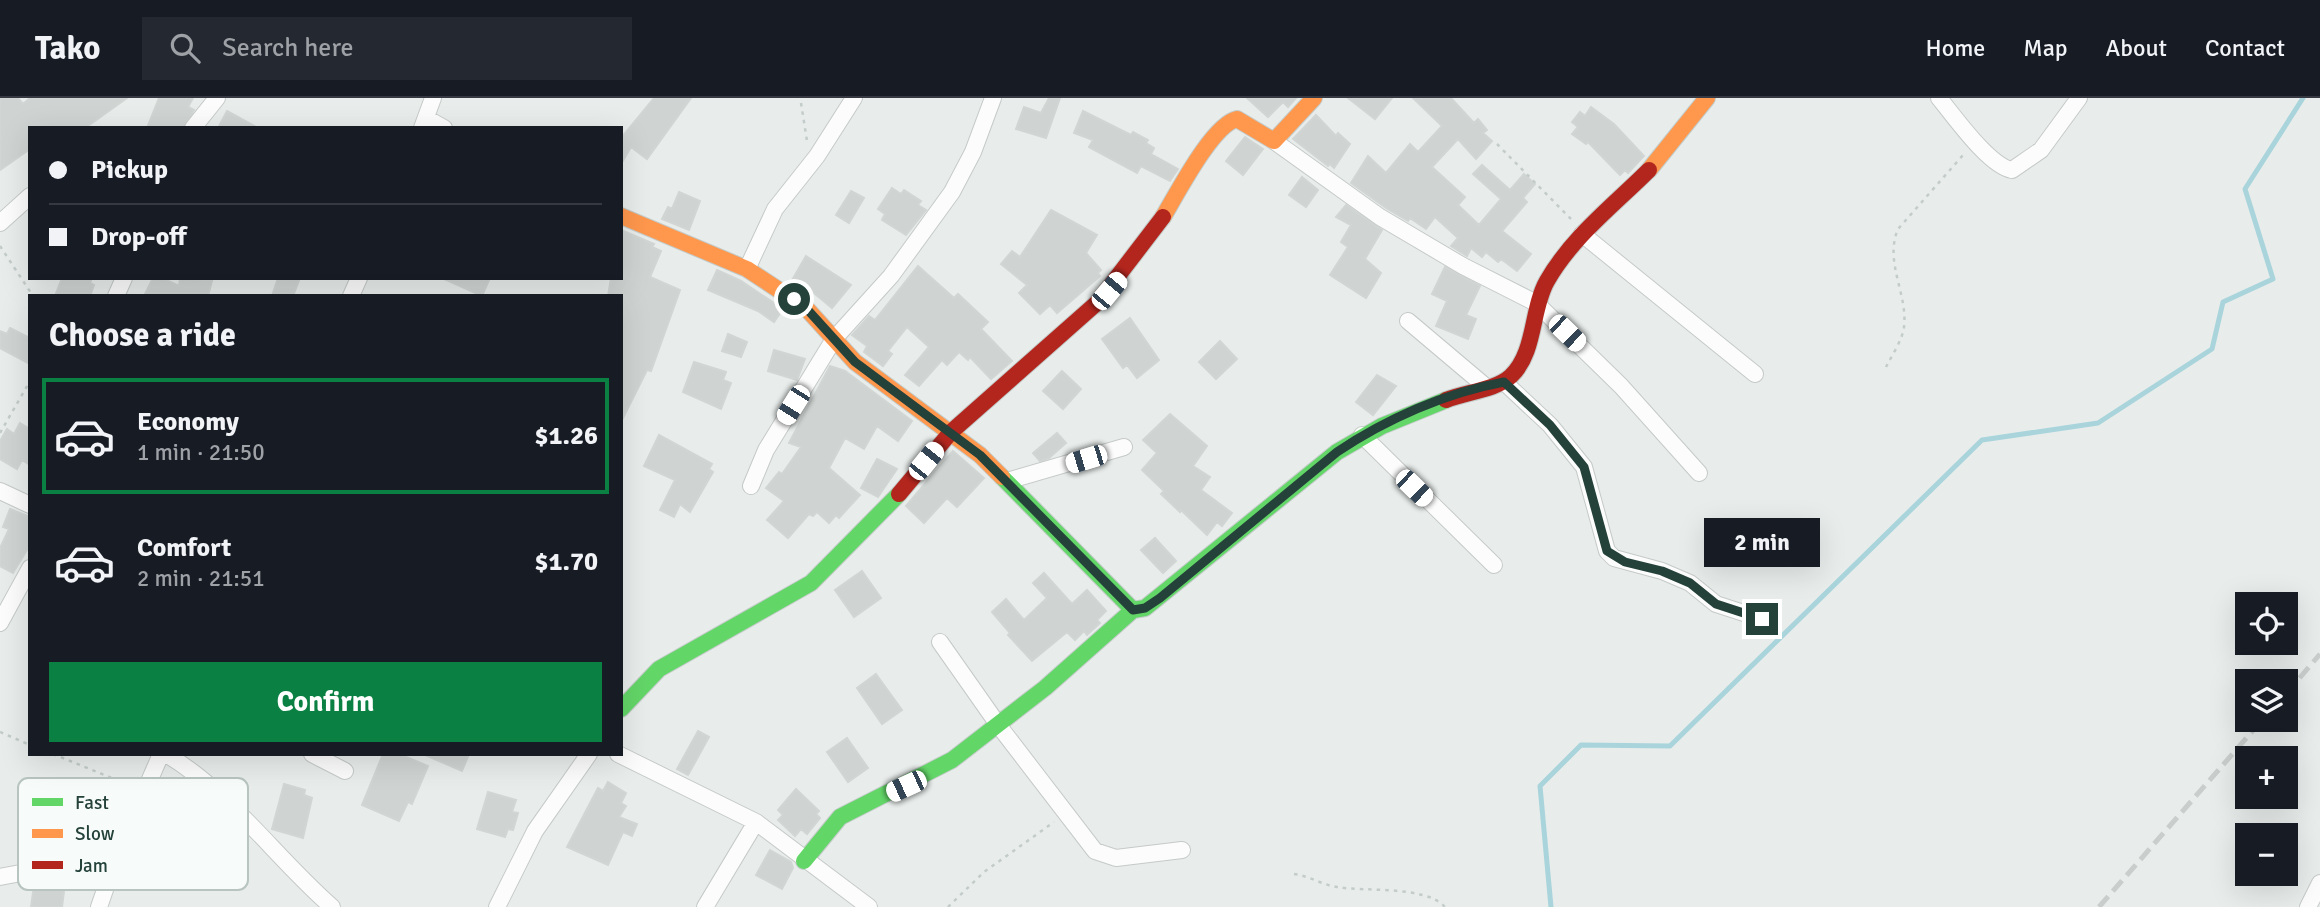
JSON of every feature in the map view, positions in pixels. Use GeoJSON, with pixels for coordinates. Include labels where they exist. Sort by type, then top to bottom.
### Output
{"type":"FeatureCollection","features":[{"type":"Feature","properties":{"kind":"street"},"geometry":{"type":"LineString","coordinates":[[195,126],[217,98]]}},
{"type":"Feature","properties":{"kind":"street"},"geometry":{"type":"LineString","coordinates":[[424,123],[433,98]]}},
{"type":"Feature","properties":{"kind":"street"},"geometry":{"type":"LineString","coordinates":[[747,269],[775,209],[810,165],[854,98]]}},
{"type":"Feature","properties":{"kind":"street"},"geometry":{"type":"LineString","coordinates":[[751,486],[766,450],[834,338],[891,276],[952,192],[973,152],[993,98]]}},
{"type":"Feature","properties":{"kind":"street"},"geometry":{"type":"LineString","coordinates":[[1274,141],[1314,98]]}},
{"type":"Feature","properties":{"kind":"street"},"geometry":{"type":"LineString","coordinates":[[804,860],[834,823],[847,813],[921,779],[999,726],[1068,671],[1133,610],[1145,608],[1160,598],[1337,452],[1362,435],[1413,412],[1485,386],[1504,382],[1516,369],[1529,341],[1536,303],[1552,272],[1583,233],[1666,151],[1707,98]]}},
{"type":"Feature","properties":{"kind":"street"},"geometry":{"type":"LineString","coordinates":[[1939,98],[2001,166],[2012,170],[2041,150],[2079,98]]}},
{"type":"Feature","properties":{"kind":"street"},"geometry":{"type":"LineString","coordinates":[[623,707],[659,669],[811,583],[896,497],[951,432],[1098,302],[1156,228],[1209,145],[1228,121],[1237,119],[1253,126],[1391,224],[1463,266],[1536,303],[1621,386],[1699,472]]}},
{"type":"Feature","properties":{"kind":"street"},"geometry":{"type":"LineString","coordinates":[[0,223],[28,198]]}},
{"type":"Feature","properties":{"kind":"street"},"geometry":{"type":"LineString","coordinates":[[623,217],[747,269],[806,308],[855,362],[951,432],[1007,481],[1133,610]]}},
{"type":"Feature","properties":{"kind":"street"},"geometry":{"type":"LineString","coordinates":[[1583,233],[1755,374]]}},
{"type":"Feature","properties":{"kind":"street"},"geometry":{"type":"LineString","coordinates":[[1408,321],[1485,386]]}},
{"type":"Feature","properties":{"kind":"street"},"geometry":{"type":"LineString","coordinates":[[1504,382],[1550,425],[1584,467],[1607,551],[1614,558],[1662,571],[1690,583],[1716,604],[1762,619]]}},
{"type":"Feature","properties":{"kind":"street"},"geometry":{"type":"LineString","coordinates":[[1362,435],[1494,565]]}},
{"type":"Feature","properties":{"kind":"street"},"geometry":{"type":"LineString","coordinates":[[1007,481],[1124,447]]}},
{"type":"Feature","properties":{"kind":"street"},"geometry":{"type":"LineString","coordinates":[[0,491],[28,504]]}},
{"type":"Feature","properties":{"kind":"street"},"geometry":{"type":"LineString","coordinates":[[0,623],[28,572]]}},
{"type":"Feature","properties":{"kind":"street"},"geometry":{"type":"LineString","coordinates":[[940,642],[999,726],[1095,851],[1116,858],[1182,850]]}},
{"type":"Feature","properties":{"kind":"street"},"geometry":{"type":"LineString","coordinates":[[152,778],[162,756]]}},
{"type":"Feature","properties":{"kind":"street"},"geometry":{"type":"LineString","coordinates":[[166,756],[197,778]]}},
{"type":"Feature","properties":{"kind":"street"},"geometry":{"type":"LineString","coordinates":[[316,756],[345,771]]}},
{"type":"Feature","properties":{"kind":"street"},"geometry":{"type":"LineString","coordinates":[[497,907],[535,831],[588,756]]}},
{"type":"Feature","properties":{"kind":"street"},"geometry":{"type":"LineString","coordinates":[[622,756],[756,822],[869,907]]}},
{"type":"Feature","properties":{"kind":"street"},"geometry":{"type":"LineString","coordinates":[[248,822],[332,907]]}},
{"type":"Feature","properties":{"kind":"street"},"geometry":{"type":"LineString","coordinates":[[705,907],[756,822]]}},
{"type":"Feature","properties":{"kind":"street"},"geometry":{"type":"LineString","coordinates":[[0,877],[18,874]]}},
{"type":"Feature","properties":{"kind":"street"},"geometry":{"type":"LineString","coordinates":[[2308,907],[2320,883]]}},
{"type":"Feature","properties":{"kind":"street"},"geometry":{"type":"LineString","coordinates":[[99,907],[105,890]]}},
{"type":"Feature","properties":{"kind":"path"},"geometry":{"type":"LineString","coordinates":[[801,103],[810,165]]}},
{"type":"Feature","properties":{"kind":"path"},"geometry":{"type":"LineString","coordinates":[[1885,367],[1904,325],[1893,252],[1894,239],[1898,229],[1975,140]]}},
{"type":"Feature","properties":{"kind":"path"},"geometry":{"type":"LineString","coordinates":[[1497,144],[1583,233]]}},
{"type":"Feature","properties":{"kind":"path"},"geometry":{"type":"LineString","coordinates":[[0,246],[32,294]]}},
{"type":"Feature","properties":{"kind":"path"},"geometry":{"type":"LineString","coordinates":[[0,433],[28,384]]}},
{"type":"Feature","properties":{"kind":"path"},"geometry":{"type":"LineString","coordinates":[[0,732],[28,744]]}},
{"type":"Feature","properties":{"kind":"path"},"geometry":{"type":"LineString","coordinates":[[58,756],[111,778]]}},
{"type":"Feature","properties":{"kind":"path"},"geometry":{"type":"LineString","coordinates":[[948,907],[984,872],[1065,814]]}},
{"type":"Feature","properties":{"kind":"path"},"geometry":{"type":"LineString","coordinates":[[1294,874],[1338,888],[1379,889],[1429,898],[1445,907]]}},
{"type":"Feature","properties":{"kind":"building"},"geometry":{"type":"Polygon","coordinates":[[[0,98],[18,98],[23,104],[30,98],[127,98],[88,126],[28,126],[28,150],[0,170],[0,98]]]}},
{"type":"Feature","properties":{"kind":"building"},"geometry":{"type":"Polygon","coordinates":[[[159,98],[193,98],[188,107],[194,110],[184,126],[148,126],[159,98]]]}},
{"type":"Feature","properties":{"kind":"building"},"geometry":{"type":"Polygon","coordinates":[[[654,98],[691,98],[647,159],[631,147],[623,161],[623,136],[654,98]]]}},
{"type":"Feature","properties":{"kind":"building"},"geometry":{"type":"Polygon","coordinates":[[[1049,98],[1060,98],[1046,138],[1016,129],[1024,107],[1041,113],[1049,98]]]}},
{"type":"Feature","properties":{"kind":"building"},"geometry":{"type":"Polygon","coordinates":[[[1247,98],[1296,98],[1288,107],[1283,102],[1268,117],[1247,98]]]}},
{"type":"Feature","properties":{"kind":"building"},"geometry":{"type":"Polygon","coordinates":[[[1348,98],[1392,98],[1375,119],[1348,98]]]}},
{"type":"Feature","properties":{"kind":"building"},"geometry":{"type":"Polygon","coordinates":[[[1413,98],[1451,98],[1474,123],[1478,119],[1487,130],[1483,133],[1492,141],[1476,159],[1458,139],[1432,167],[1465,197],[1458,205],[1479,225],[1501,199],[1473,174],[1482,165],[1510,190],[1524,174],[1535,184],[1523,198],[1527,202],[1502,231],[1531,254],[1517,271],[1501,259],[1498,262],[1486,252],[1482,257],[1471,248],[1467,256],[1451,246],[1458,238],[1435,217],[1426,229],[1410,218],[1408,221],[1386,208],[1351,183],[1368,156],[1386,173],[1410,144],[1418,152],[1442,126],[1413,98]]]}},
{"type":"Feature","properties":{"kind":"building"},"geometry":{"type":"Polygon","coordinates":[[[1591,107],[1614,124],[1644,156],[1628,173],[1625,170],[1620,175],[1588,142],[1586,144],[1572,134],[1578,127],[1572,122],[1580,112],[1585,116],[1591,107]]]}},
{"type":"Feature","properties":{"kind":"building"},"geometry":{"type":"Polygon","coordinates":[[[227,111],[254,126],[219,126],[227,111]]]}},
{"type":"Feature","properties":{"kind":"building"},"geometry":{"type":"Polygon","coordinates":[[[1083,111],[1131,135],[1133,132],[1148,140],[1146,143],[1154,148],[1151,154],[1178,169],[1170,181],[1141,166],[1137,173],[1089,147],[1093,140],[1074,133],[1083,111]]]}},
{"type":"Feature","properties":{"kind":"building"},"geometry":{"type":"Polygon","coordinates":[[[1316,115],[1336,136],[1338,133],[1350,144],[1334,168],[1293,139],[1316,115]]]}},
{"type":"Feature","properties":{"kind":"building"},"geometry":{"type":"Polygon","coordinates":[[[1245,137],[1263,149],[1243,175],[1226,161],[1245,137]]]}},
{"type":"Feature","properties":{"kind":"building"},"geometry":{"type":"Polygon","coordinates":[[[1302,177],[1318,190],[1306,207],[1289,195],[1302,177]]]}},
{"type":"Feature","properties":{"kind":"building"},"geometry":{"type":"Polygon","coordinates":[[[892,188],[901,194],[904,190],[921,201],[918,205],[926,210],[906,235],[882,220],[885,214],[878,209],[892,188]]]}},
{"type":"Feature","properties":{"kind":"building"},"geometry":{"type":"Polygon","coordinates":[[[851,191],[864,198],[849,223],[836,215],[851,191]]]}},
{"type":"Feature","properties":{"kind":"building"},"geometry":{"type":"Polygon","coordinates":[[[679,192],[700,201],[689,230],[662,219],[668,207],[672,209],[679,192]]]}},
{"type":"Feature","properties":{"kind":"building"},"geometry":{"type":"Polygon","coordinates":[[[1346,205],[1382,230],[1365,259],[1381,273],[1366,298],[1330,275],[1348,247],[1341,242],[1351,225],[1336,217],[1346,205]]]}},
{"type":"Feature","properties":{"kind":"building"},"geometry":{"type":"Polygon","coordinates":[[[1051,210],[1097,235],[1086,253],[1101,270],[1098,273],[1100,276],[1057,313],[1050,305],[1040,314],[1019,293],[1027,285],[1001,264],[1012,251],[1020,257],[1051,210]]]}},
{"type":"Feature","properties":{"kind":"building"},"geometry":{"type":"Polygon","coordinates":[[[623,231],[654,244],[652,247],[661,251],[650,277],[680,290],[651,371],[647,370],[623,418],[623,294],[608,294],[611,280],[623,280],[623,231]]]}},
{"type":"Feature","properties":{"kind":"building"},"geometry":{"type":"Polygon","coordinates":[[[806,256],[851,285],[832,308],[809,289],[806,292],[791,282],[806,256]]]}},
{"type":"Feature","properties":{"kind":"building"},"geometry":{"type":"Polygon","coordinates":[[[918,266],[954,298],[958,294],[988,322],[981,329],[1012,361],[991,379],[970,357],[968,360],[959,352],[947,365],[942,360],[919,386],[905,375],[929,347],[907,327],[888,351],[892,354],[883,366],[864,352],[867,346],[852,335],[869,316],[875,320],[918,266]]]}},
{"type":"Feature","properties":{"kind":"building"},"geometry":{"type":"Polygon","coordinates":[[[1445,267],[1480,286],[1466,315],[1476,319],[1468,339],[1436,326],[1447,301],[1432,294],[1445,267]]]}},
{"type":"Feature","properties":{"kind":"building"},"geometry":{"type":"Polygon","coordinates":[[[717,270],[741,281],[783,309],[774,322],[758,311],[708,290],[717,270]]]}},
{"type":"Feature","properties":{"kind":"building"},"geometry":{"type":"Polygon","coordinates":[[[61,280],[91,280],[90,283],[94,285],[91,294],[56,294],[61,280]]]}},
{"type":"Feature","properties":{"kind":"building"},"geometry":{"type":"Polygon","coordinates":[[[152,280],[166,280],[179,286],[180,280],[212,281],[209,294],[145,294],[152,280]]]}},
{"type":"Feature","properties":{"kind":"building"},"geometry":{"type":"Polygon","coordinates":[[[277,280],[299,280],[294,294],[273,294],[277,280]]]}},
{"type":"Feature","properties":{"kind":"building"},"geometry":{"type":"Polygon","coordinates":[[[446,280],[489,280],[483,294],[446,280]]]}},
{"type":"Feature","properties":{"kind":"building"},"geometry":{"type":"Polygon","coordinates":[[[1130,318],[1159,360],[1137,378],[1127,365],[1123,368],[1102,339],[1130,318]]]}},
{"type":"Feature","properties":{"kind":"building"},"geometry":{"type":"Polygon","coordinates":[[[10,328],[28,337],[28,363],[0,348],[0,331],[7,334],[10,328]]]}},
{"type":"Feature","properties":{"kind":"building"},"geometry":{"type":"Polygon","coordinates":[[[728,334],[747,342],[741,357],[722,351],[728,334]]]}},
{"type":"Feature","properties":{"kind":"building"},"geometry":{"type":"Polygon","coordinates":[[[1220,341],[1237,359],[1216,379],[1199,362],[1220,341]]]}},
{"type":"Feature","properties":{"kind":"building"},"geometry":{"type":"Polygon","coordinates":[[[774,350],[805,359],[797,380],[768,371],[774,350]]]}},
{"type":"Feature","properties":{"kind":"building"},"geometry":{"type":"Polygon","coordinates":[[[694,362],[726,372],[723,380],[731,383],[721,409],[683,392],[694,362]]]}},
{"type":"Feature","properties":{"kind":"building"},"geometry":{"type":"Polygon","coordinates":[[[830,366],[845,371],[912,421],[898,441],[877,426],[864,449],[845,438],[829,468],[860,495],[839,518],[836,515],[829,523],[817,512],[813,516],[809,514],[788,538],[767,520],[784,501],[766,488],[779,472],[782,474],[801,447],[789,443],[830,366]]]}},
{"type":"Feature","properties":{"kind":"building"},"geometry":{"type":"Polygon","coordinates":[[[1062,371],[1081,389],[1063,409],[1043,391],[1062,371]]]}},
{"type":"Feature","properties":{"kind":"building"},"geometry":{"type":"Polygon","coordinates":[[[1377,375],[1396,386],[1373,415],[1356,402],[1377,375]]]}},
{"type":"Feature","properties":{"kind":"building"},"geometry":{"type":"Polygon","coordinates":[[[1170,414],[1207,446],[1193,466],[1210,477],[1201,490],[1232,513],[1222,526],[1217,522],[1207,535],[1161,494],[1164,491],[1142,470],[1157,453],[1143,440],[1170,414]]]}},
{"type":"Feature","properties":{"kind":"building"},"geometry":{"type":"Polygon","coordinates":[[[20,423],[28,428],[28,464],[22,460],[17,469],[0,459],[0,441],[7,429],[14,434],[20,423]]]}},
{"type":"Feature","properties":{"kind":"building"},"geometry":{"type":"Polygon","coordinates":[[[1057,433],[1066,443],[1049,458],[1040,461],[1033,453],[1057,433]]]}},
{"type":"Feature","properties":{"kind":"building"},"geometry":{"type":"Polygon","coordinates":[[[659,435],[712,464],[709,469],[713,472],[690,512],[680,504],[674,517],[660,510],[675,480],[644,466],[659,435]]]}},
{"type":"Feature","properties":{"kind":"building"},"geometry":{"type":"Polygon","coordinates":[[[953,451],[984,478],[957,507],[947,498],[924,523],[906,506],[953,451]]]}},
{"type":"Feature","properties":{"kind":"building"},"geometry":{"type":"Polygon","coordinates":[[[877,459],[897,469],[878,497],[861,488],[877,459]]]}},
{"type":"Feature","properties":{"kind":"building"},"geometry":{"type":"Polygon","coordinates":[[[10,509],[28,516],[28,548],[13,573],[0,566],[0,548],[9,529],[3,527],[10,509]]]}},
{"type":"Feature","properties":{"kind":"building"},"geometry":{"type":"Polygon","coordinates":[[[1155,538],[1176,561],[1163,573],[1141,550],[1155,538]]]}},
{"type":"Feature","properties":{"kind":"building"},"geometry":{"type":"Polygon","coordinates":[[[862,571],[881,598],[854,617],[835,590],[862,571]]]}},
{"type":"Feature","properties":{"kind":"building"},"geometry":{"type":"Polygon","coordinates":[[[1044,573],[1072,604],[1087,590],[1106,611],[1097,620],[1100,623],[1087,635],[1084,631],[1075,640],[1067,632],[1032,661],[1008,635],[1010,633],[992,612],[1006,599],[1024,620],[1047,598],[1033,583],[1044,573]]]}},
{"type":"Feature","properties":{"kind":"building"},"geometry":{"type":"Polygon","coordinates":[[[876,674],[902,710],[882,724],[857,688],[876,674]]]}},
{"type":"Feature","properties":{"kind":"building"},"geometry":{"type":"Polygon","coordinates":[[[698,731],[709,737],[688,775],[677,769],[698,731]]]}},
{"type":"Feature","properties":{"kind":"building"},"geometry":{"type":"Polygon","coordinates":[[[847,738],[868,768],[848,782],[827,752],[847,738]]]}},
{"type":"Feature","properties":{"kind":"building"},"geometry":{"type":"Polygon","coordinates":[[[382,756],[404,756],[428,766],[412,804],[408,802],[399,821],[362,805],[382,756]]]}},
{"type":"Feature","properties":{"kind":"building"},"geometry":{"type":"Polygon","coordinates":[[[428,756],[468,756],[462,771],[428,756]]]}},
{"type":"Feature","properties":{"kind":"building"},"geometry":{"type":"Polygon","coordinates":[[[608,782],[626,793],[621,803],[626,806],[619,817],[637,824],[632,836],[623,832],[608,865],[567,847],[598,788],[603,791],[608,782]]]}},
{"type":"Feature","properties":{"kind":"building"},"geometry":{"type":"Polygon","coordinates":[[[284,784],[305,790],[304,795],[312,798],[303,838],[272,829],[284,784]]]}},
{"type":"Feature","properties":{"kind":"building"},"geometry":{"type":"Polygon","coordinates":[[[796,789],[819,811],[816,814],[820,818],[807,834],[801,829],[795,836],[778,820],[783,815],[778,810],[796,789]]]}},
{"type":"Feature","properties":{"kind":"building"},"geometry":{"type":"Polygon","coordinates":[[[488,792],[516,800],[512,812],[518,813],[513,830],[508,829],[505,837],[477,829],[488,792]]]}},
{"type":"Feature","properties":{"kind":"building"},"geometry":{"type":"Polygon","coordinates":[[[770,850],[791,862],[793,868],[782,889],[756,875],[770,850]]]}},
{"type":"Feature","properties":{"kind":"building"},"geometry":{"type":"Polygon","coordinates":[[[33,890],[64,891],[62,907],[31,907],[33,890]]]}},
{"type":"Feature","properties":{"kind":"waterway"},"geometry":{"type":"LineString","coordinates":[[1551,907],[1540,786],[1581,745],[1670,746],[1982,440],[2098,423],[2212,349],[2223,302],[2273,279],[2245,189],[2303,98]]}},
{"type":"Feature","properties":{"kind":"railway"},"geometry":{"type":"LineString","coordinates":[[2298,680],[2320,654]]}},
{"type":"Feature","properties":{"kind":"railway"},"geometry":{"type":"LineString","coordinates":[[2099,907],[2252,732]]}},
{"type":"Feature","properties":{"kind":"traffic: fast"},"geometry":{"type":"LineString","coordinates":[[1002,477],[1133,610],[1145,608],[1337,452],[1382,426],[1446,400]]}},
{"type":"Feature","properties":{"kind":"traffic: fast"},"geometry":{"type":"LineString","coordinates":[[623,707],[659,669],[811,583],[899,494]]}},
{"type":"Feature","properties":{"kind":"traffic: fast"},"geometry":{"type":"LineString","coordinates":[[804,861],[840,817],[952,760],[1045,688],[1133,610]]}},
{"type":"Feature","properties":{"kind":"traffic: slow"},"geometry":{"type":"LineString","coordinates":[[1163,217],[1206,147],[1227,124],[1237,119],[1274,141],[1314,98]]}},
{"type":"Feature","properties":{"kind":"traffic: slow"},"geometry":{"type":"LineString","coordinates":[[1649,170],[1707,98]]}},
{"type":"Feature","properties":{"kind":"traffic: slow"},"geometry":{"type":"LineString","coordinates":[[623,217],[747,269],[806,308],[855,362],[980,455],[1002,477]]}},
{"type":"Feature","properties":{"kind":"traffic: jam"},"geometry":{"type":"LineString","coordinates":[[1446,400],[1489,388],[1511,376],[1525,355],[1542,292],[1557,265],[1594,222],[1649,170]]}},
{"type":"Feature","properties":{"kind":"traffic: jam"},"geometry":{"type":"LineString","coordinates":[[899,494],[951,432],[1098,302],[1163,217]]}},
{"type":"Feature","properties":{"kind":"route"},"geometry":{"type":"LineString","coordinates":[[794,299],[806,308],[855,362],[980,455],[1115,595],[1133,610],[1145,608],[1160,598],[1337,452],[1362,435],[1445,400],[1504,382],[1550,425],[1584,467],[1607,551],[1614,558],[1662,571],[1690,583],[1716,604],[1762,619]]}}]}
